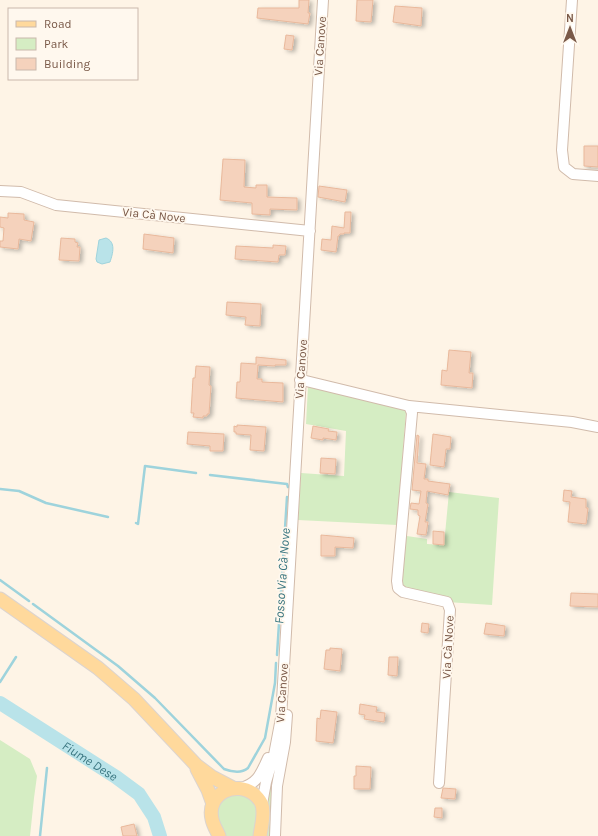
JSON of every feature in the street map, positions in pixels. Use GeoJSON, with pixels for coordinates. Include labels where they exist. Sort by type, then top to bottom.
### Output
{"type":"FeatureCollection","features":[{"type":"Feature","properties":{"kind":"main road"},"geometry":{"type":"LineString","coordinates":[[0,599],[98,668],[118,684],[196,765],[212,777],[253,794],[262,804],[263,814],[260,836]]}},
{"type":"Feature","properties":{"kind":"main road"},"geometry":{"type":"LineString","coordinates":[[196,765],[213,804]]}},
{"type":"Feature","properties":{"kind":"main road"},"geometry":{"type":"LineString","coordinates":[[219,836],[212,820],[213,804],[221,794],[237,788]]}},
{"type":"Feature","properties":{"kind":"street","name":"Via Canove"},"geometry":{"type":"LineString","coordinates":[[262,804],[281,718],[323,0]]}},
{"type":"Feature","properties":{"kind":"street"},"geometry":{"type":"LineString","coordinates":[[572,0],[562,150],[564,167],[573,174],[598,176]]}},
{"type":"Feature","properties":{"kind":"street","name":"Via Cà Nove"},"geometry":{"type":"LineString","coordinates":[[0,191],[21,192],[56,205],[310,231]]}},
{"type":"Feature","properties":{"kind":"street"},"geometry":{"type":"LineString","coordinates":[[300,380],[409,406],[572,422],[598,426]]}},
{"type":"Feature","properties":{"kind":"street","name":"Via Cà Nove"},"geometry":{"type":"LineString","coordinates":[[409,406],[412,413],[397,581],[398,588],[402,592],[447,602],[450,610],[439,783]]}},
{"type":"Feature","properties":{"kind":"street","name":"Via Canove"},"geometry":{"type":"LineString","coordinates":[[275,836],[277,786],[285,742],[289,681]]}},
{"type":"Feature","properties":{"kind":"street","name":"Via Canove"},"geometry":{"type":"LineString","coordinates":[[237,788],[248,786],[259,777],[277,738]]}},
{"type":"Feature","properties":{"kind":"green space"},"geometry":{"type":"Polygon","coordinates":[[[308,386],[404,409],[406,412],[397,525],[298,520],[301,473],[344,476],[346,431],[306,424],[308,386]]]}},
{"type":"Feature","properties":{"kind":"green space"},"geometry":{"type":"Polygon","coordinates":[[[449,492],[499,498],[492,605],[447,602],[398,588],[400,535],[427,539],[427,544],[444,545],[449,492]]]}},
{"type":"Feature","properties":{"kind":"green space"},"geometry":{"type":"Polygon","coordinates":[[[282,736],[272,796],[272,836],[266,836],[268,795],[282,736]]]}},
{"type":"Feature","properties":{"kind":"green space"},"geometry":{"type":"Polygon","coordinates":[[[0,740],[30,759],[37,776],[30,836],[0,836],[0,740]]]}},
{"type":"Feature","properties":{"kind":"green space"},"geometry":{"type":"Polygon","coordinates":[[[240,794],[252,801],[255,806],[257,817],[255,836],[226,836],[218,822],[217,816],[219,806],[222,802],[230,796],[240,794]]]}},
{"type":"Feature","properties":{"kind":"water"},"geometry":{"type":"Polygon","coordinates":[[[106,238],[111,242],[113,252],[110,262],[102,264],[97,262],[96,259],[99,240],[106,238]]]}},
{"type":"Feature","properties":{"kind":"building"},"geometry":{"type":"Polygon","coordinates":[[[299,0],[309,0],[308,13],[310,13],[308,24],[257,18],[258,8],[299,8],[299,0]]]}},
{"type":"Feature","properties":{"kind":"building"},"geometry":{"type":"Polygon","coordinates":[[[357,0],[373,0],[371,22],[356,21],[357,0]]]}},
{"type":"Feature","properties":{"kind":"building"},"geometry":{"type":"Polygon","coordinates":[[[395,6],[422,8],[421,26],[393,22],[395,6]]]}},
{"type":"Feature","properties":{"kind":"building"},"geometry":{"type":"Polygon","coordinates":[[[286,35],[294,36],[292,50],[284,49],[286,35]]]}},
{"type":"Feature","properties":{"kind":"building"},"geometry":{"type":"Polygon","coordinates":[[[584,146],[598,146],[598,167],[584,166],[584,146]]]}},
{"type":"Feature","properties":{"kind":"building"},"geometry":{"type":"Polygon","coordinates":[[[223,159],[245,160],[244,187],[256,188],[256,185],[267,185],[267,197],[297,198],[297,210],[270,209],[270,215],[252,214],[252,203],[220,200],[223,159]]]}},
{"type":"Feature","properties":{"kind":"building"},"geometry":{"type":"Polygon","coordinates":[[[319,186],[347,190],[345,202],[318,197],[319,186]]]}},
{"type":"Feature","properties":{"kind":"building"},"geometry":{"type":"Polygon","coordinates":[[[345,212],[351,212],[350,233],[340,234],[338,236],[336,252],[321,250],[322,239],[331,240],[332,226],[344,228],[345,212]]]}},
{"type":"Feature","properties":{"kind":"building"},"geometry":{"type":"Polygon","coordinates":[[[8,213],[24,214],[24,220],[34,222],[31,241],[19,239],[18,249],[0,247],[0,241],[3,241],[4,228],[0,227],[0,217],[8,218],[8,213]]]}},
{"type":"Feature","properties":{"kind":"building"},"geometry":{"type":"Polygon","coordinates":[[[144,234],[174,238],[173,253],[143,249],[144,234]]]}},
{"type":"Feature","properties":{"kind":"building"},"geometry":{"type":"Polygon","coordinates":[[[61,238],[75,239],[75,242],[78,243],[77,247],[80,247],[79,261],[59,260],[61,238]]]}},
{"type":"Feature","properties":{"kind":"building"},"geometry":{"type":"Polygon","coordinates":[[[273,245],[286,246],[285,255],[279,255],[278,262],[235,259],[236,246],[273,248],[273,245]]]}},
{"type":"Feature","properties":{"kind":"building"},"geometry":{"type":"Polygon","coordinates":[[[227,302],[261,304],[260,326],[245,325],[246,317],[226,315],[227,302]]]}},
{"type":"Feature","properties":{"kind":"building"},"geometry":{"type":"Polygon","coordinates":[[[449,350],[471,352],[469,373],[473,373],[472,388],[441,385],[442,370],[447,371],[449,350]]]}},
{"type":"Feature","properties":{"kind":"building"},"geometry":{"type":"Polygon","coordinates":[[[256,357],[286,360],[286,365],[258,365],[257,379],[262,379],[262,382],[283,383],[283,402],[236,398],[237,382],[240,382],[241,363],[256,364],[256,357]]]}},
{"type":"Feature","properties":{"kind":"building"},"geometry":{"type":"Polygon","coordinates":[[[196,366],[210,367],[209,385],[211,386],[209,414],[207,414],[207,416],[203,416],[203,418],[193,417],[194,413],[191,413],[193,378],[195,378],[196,366]]]}},
{"type":"Feature","properties":{"kind":"building"},"geometry":{"type":"Polygon","coordinates":[[[237,425],[266,427],[264,451],[250,450],[251,435],[236,434],[236,432],[234,432],[234,426],[237,427],[237,425]]]}},
{"type":"Feature","properties":{"kind":"building"},"geometry":{"type":"Polygon","coordinates":[[[313,426],[329,429],[328,431],[337,432],[336,440],[311,438],[313,426]]]}},
{"type":"Feature","properties":{"kind":"building"},"geometry":{"type":"Polygon","coordinates":[[[188,432],[224,434],[223,451],[210,451],[210,446],[187,444],[188,432]]]}},
{"type":"Feature","properties":{"kind":"building"},"geometry":{"type":"Polygon","coordinates":[[[433,434],[451,437],[450,449],[446,449],[444,467],[430,465],[433,434]]]}},
{"type":"Feature","properties":{"kind":"building"},"geometry":{"type":"Polygon","coordinates":[[[417,435],[419,436],[417,463],[426,464],[424,479],[428,479],[428,481],[450,484],[448,495],[427,491],[426,503],[428,504],[425,522],[428,522],[426,535],[417,534],[420,516],[418,515],[418,510],[410,509],[411,503],[419,504],[421,491],[412,490],[417,435]]]}},
{"type":"Feature","properties":{"kind":"building"},"geometry":{"type":"Polygon","coordinates":[[[321,458],[336,459],[335,474],[320,473],[321,458]]]}},
{"type":"Feature","properties":{"kind":"building"},"geometry":{"type":"Polygon","coordinates":[[[564,490],[572,491],[571,497],[586,499],[586,508],[588,508],[586,524],[568,522],[570,502],[563,501],[564,490]]]}},
{"type":"Feature","properties":{"kind":"building"},"geometry":{"type":"Polygon","coordinates":[[[433,531],[444,532],[444,545],[433,544],[433,531]]]}},
{"type":"Feature","properties":{"kind":"building"},"geometry":{"type":"Polygon","coordinates":[[[321,535],[354,538],[353,548],[335,547],[335,556],[321,556],[321,535]]]}},
{"type":"Feature","properties":{"kind":"building"},"geometry":{"type":"Polygon","coordinates":[[[571,593],[598,594],[598,607],[570,606],[571,593]]]}},
{"type":"Feature","properties":{"kind":"building"},"geometry":{"type":"Polygon","coordinates":[[[422,623],[429,624],[428,633],[421,632],[422,623]]]}},
{"type":"Feature","properties":{"kind":"building"},"geometry":{"type":"Polygon","coordinates":[[[486,623],[505,626],[504,636],[484,634],[486,623]]]}},
{"type":"Feature","properties":{"kind":"building"},"geometry":{"type":"Polygon","coordinates":[[[330,648],[342,649],[340,671],[324,669],[326,650],[330,650],[330,648]]]}},
{"type":"Feature","properties":{"kind":"building"},"geometry":{"type":"Polygon","coordinates":[[[389,657],[398,657],[397,676],[388,675],[389,657]]]}},
{"type":"Feature","properties":{"kind":"building"},"geometry":{"type":"Polygon","coordinates":[[[360,704],[377,707],[376,712],[385,713],[384,722],[364,719],[365,715],[359,714],[360,704]]]}},
{"type":"Feature","properties":{"kind":"building"},"geometry":{"type":"Polygon","coordinates":[[[321,710],[337,712],[333,743],[316,741],[317,718],[320,719],[321,710]]]}},
{"type":"Feature","properties":{"kind":"building"},"geometry":{"type":"Polygon","coordinates":[[[356,766],[371,767],[370,789],[354,789],[356,766]]]}},
{"type":"Feature","properties":{"kind":"building"},"geometry":{"type":"Polygon","coordinates":[[[443,788],[456,789],[455,799],[441,798],[443,788]]]}},
{"type":"Feature","properties":{"kind":"building"},"geometry":{"type":"Polygon","coordinates":[[[435,808],[442,808],[442,818],[434,817],[435,808]]]}},
{"type":"Feature","properties":{"kind":"building"},"geometry":{"type":"Polygon","coordinates":[[[134,824],[137,836],[123,836],[121,827],[134,824]]]}},
{"type":"Feature","properties":{"kind":"waterway","name":"Fosso Via Cà Nove"},"geometry":{"type":"LineString","coordinates":[[136,523],[138,524],[145,466],[196,473]]}},
{"type":"Feature","properties":{"kind":"waterway","name":"Fosso Via Cà Nove"},"geometry":{"type":"LineString","coordinates":[[210,475],[287,484],[288,487]]}},
{"type":"Feature","properties":{"kind":"waterway","name":"Fosso Via Cà Nove"},"geometry":{"type":"LineString","coordinates":[[0,489],[19,491],[46,503],[108,517]]}},
{"type":"Feature","properties":{"kind":"waterway","name":"Fosso Via Cà Nove"},"geometry":{"type":"LineString","coordinates":[[277,655],[287,497]]}},
{"type":"Feature","properties":{"kind":"waterway"},"geometry":{"type":"LineString","coordinates":[[0,580],[29,601]]}},
{"type":"Feature","properties":{"kind":"waterway"},"geometry":{"type":"LineString","coordinates":[[33,604],[118,666],[155,698],[224,769],[230,771],[239,772],[248,768],[265,738],[275,683],[276,663]]}},
{"type":"Feature","properties":{"kind":"waterway"},"geometry":{"type":"LineString","coordinates":[[0,682],[16,657]]}},
{"type":"Feature","properties":{"kind":"waterway","name":"Fiume Dese"},"geometry":{"type":"LineString","coordinates":[[0,703],[116,777],[139,794],[154,817],[160,836]]}},
{"type":"Feature","properties":{"kind":"waterway"},"geometry":{"type":"LineString","coordinates":[[40,836],[47,768]]}}]}
